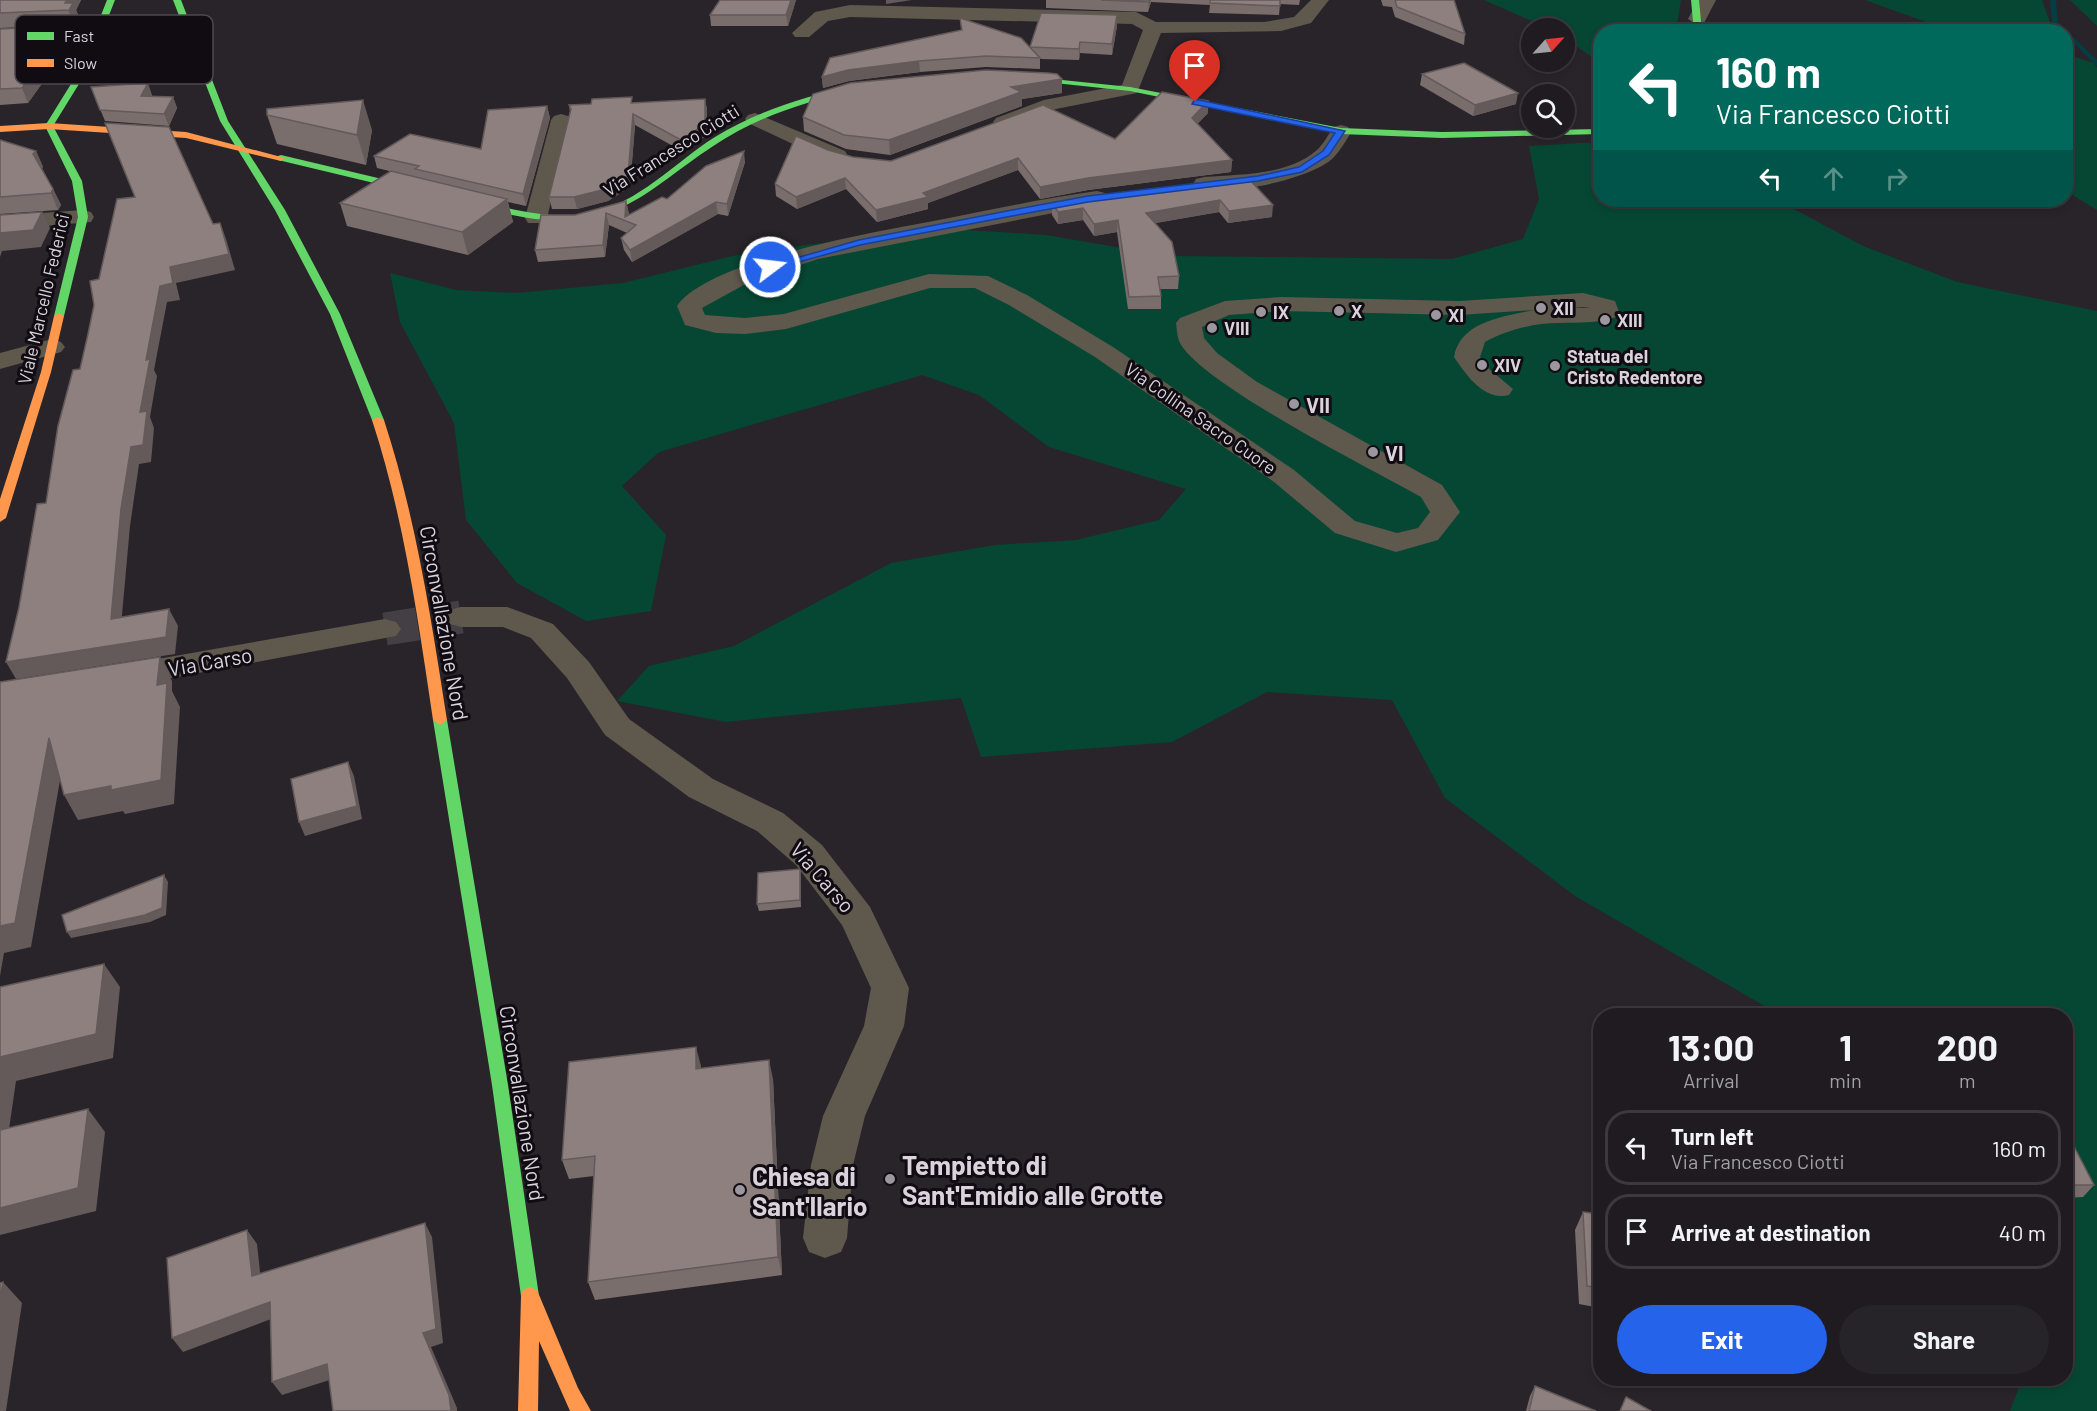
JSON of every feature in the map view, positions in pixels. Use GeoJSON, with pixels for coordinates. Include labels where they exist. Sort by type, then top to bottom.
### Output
{"type":"FeatureCollection","features":[{"type":"Feature","properties":{"kind":"street"},"geometry":{"type":"LineString","coordinates":[[106,15],[111,0]]}},
{"type":"Feature","properties":{"kind":"street","name":"Circonvallazione Nord"},"geometry":{"type":"LineString","coordinates":[[177,0],[183,15]]}},
{"type":"Feature","properties":{"kind":"street"},"geometry":{"type":"LineString","coordinates":[[802,33],[822,16],[850,11],[1136,18],[1153,28],[1267,26],[1299,22],[1315,11],[1320,0]]}},
{"type":"Feature","properties":{"kind":"street"},"geometry":{"type":"LineString","coordinates":[[1695,0],[1697,24]]}},
{"type":"Feature","properties":{"kind":"street"},"geometry":{"type":"LineString","coordinates":[[1697,24],[1707,0]]}},
{"type":"Feature","properties":{"kind":"street"},"geometry":{"type":"LineString","coordinates":[[1130,89],[1153,28]]}},
{"type":"Feature","properties":{"kind":"street"},"geometry":{"type":"LineString","coordinates":[[0,36],[15,35]]}},
{"type":"Feature","properties":{"kind":"street"},"geometry":{"type":"LineString","coordinates":[[1007,76],[1048,78],[1130,89],[1341,131],[1442,135],[1593,132]]}},
{"type":"Feature","properties":{"kind":"street"},"geometry":{"type":"LineString","coordinates":[[49,126],[75,84]]}},
{"type":"Feature","properties":{"kind":"street","name":"Circonvallazione Nord"},"geometry":{"type":"LineString","coordinates":[[210,84],[224,121],[280,210],[334,314],[361,373],[387,445],[411,543],[500,1085],[530,1297],[528,1411]]}},
{"type":"Feature","properties":{"kind":"street","name":"Via Francesco Ciotti"},"geometry":{"type":"LineString","coordinates":[[455,199],[536,218],[577,218],[617,208],[665,179],[705,148],[755,119],[790,106],[861,87]]}},
{"type":"Feature","properties":{"kind":"street"},"geometry":{"type":"LineString","coordinates":[[987,128],[1051,104],[1130,89]]}},
{"type":"Feature","properties":{"kind":"street"},"geometry":{"type":"LineString","coordinates":[[0,123],[37,110],[68,94]]}},
{"type":"Feature","properties":{"kind":"street"},"geometry":{"type":"LineString","coordinates":[[755,119],[832,155],[854,161]]}},
{"type":"Feature","properties":{"kind":"street"},"geometry":{"type":"LineString","coordinates":[[536,218],[561,120]]}},
{"type":"Feature","properties":{"kind":"street"},"geometry":{"type":"LineString","coordinates":[[0,129],[49,126],[186,135],[432,194]]}},
{"type":"Feature","properties":{"kind":"street","name":"Viale Marcello Federici"},"geometry":{"type":"LineString","coordinates":[[0,518],[52,347],[83,217],[83,197],[79,182],[49,126]]}},
{"type":"Feature","properties":{"kind":"street"},"geometry":{"type":"LineString","coordinates":[[1180,187],[1258,178],[1302,169],[1326,153],[1341,131]]}},
{"type":"Feature","properties":{"kind":"street"},"geometry":{"type":"LineString","coordinates":[[0,135],[25,141]]}},
{"type":"Feature","properties":{"kind":"street"},"geometry":{"type":"LineString","coordinates":[[44,145],[62,149]]}},
{"type":"Feature","properties":{"kind":"street","name":"Via Collina Sacro Cuore"},"geometry":{"type":"LineString","coordinates":[[1122,194],[859,243],[738,276],[706,292],[689,306],[694,320],[716,325],[745,326],[786,321],[929,281],[979,281],[1018,300],[1114,358],[1284,476],[1345,527],[1396,543],[1428,534],[1445,512],[1432,491],[1248,388],[1196,346],[1191,340],[1189,323],[1225,308],[1281,304],[1459,308],[1583,300],[1595,301],[1606,306],[1607,312],[1597,316],[1555,315],[1535,318],[1477,336],[1468,347],[1467,357],[1479,374],[1500,389]]}},
{"type":"Feature","properties":{"kind":"street"},"geometry":{"type":"LineString","coordinates":[[0,223],[83,217]]}},
{"type":"Feature","properties":{"kind":"street"},"geometry":{"type":"LineString","coordinates":[[0,362],[52,347]]}},
{"type":"Feature","properties":{"kind":"street","name":"Via Carso"},"geometry":{"type":"LineString","coordinates":[[461,617],[507,617],[542,631],[578,670],[617,727],[701,788],[770,822],[809,855],[857,916],[890,988],[884,1026],[842,1126],[832,1165],[825,1238]]}},
{"type":"Feature","properties":{"kind":"street","name":"Via Carso"},"geometry":{"type":"LineString","coordinates":[[89,681],[385,629]]}},
{"type":"Feature","properties":{"kind":"street","name":"Circonvallazione Nord"},"geometry":{"type":"LineString","coordinates":[[530,1297],[571,1395],[581,1411]]}},
{"type":"Feature","properties":{"kind":"green space"},"geometry":{"type":"Polygon","coordinates":[[[1484,0],[1681,0],[1677,24],[1593,24],[1593,58],[1575,45],[1575,18],[1525,18],[1484,0]]]}},
{"type":"Feature","properties":{"kind":"green space"},"geometry":{"type":"Polygon","coordinates":[[[1865,0],[2042,0],[2051,24],[1931,24],[1865,0]]]}},
{"type":"Feature","properties":{"kind":"green space"},"geometry":{"type":"Polygon","coordinates":[[[2070,0],[2097,0],[2097,26],[2070,0]]]}},
{"type":"Feature","properties":{"kind":"green space"},"geometry":{"type":"Polygon","coordinates":[[[2073,56],[2094,63],[2097,68],[2097,210],[2073,195],[2073,56]]]}},
{"type":"Feature","properties":{"kind":"green space"},"geometry":{"type":"Polygon","coordinates":[[[1593,142],[1593,207],[1790,207],[1863,246],[1957,282],[2097,311],[2097,1411],[2010,1411],[2019,1386],[2073,1386],[2073,1008],[1768,1008],[1575,896],[1445,798],[1392,700],[1267,692],[1172,742],[981,757],[961,698],[726,722],[617,701],[649,666],[734,646],[891,563],[995,545],[1076,540],[1159,520],[1186,489],[1049,447],[979,395],[922,375],[659,452],[622,486],[666,535],[651,611],[586,621],[517,583],[466,520],[454,423],[400,322],[390,273],[456,290],[517,293],[623,283],[745,253],[936,228],[1046,235],[1169,256],[1452,259],[1523,239],[1539,199],[1529,146],[1593,142]]]}},
{"type":"Feature","properties":{"kind":"building"},"geometry":{"type":"Polygon","coordinates":[[[0,0],[67,0],[65,3],[73,3],[69,10],[0,13],[0,0]]]}},
{"type":"Feature","properties":{"kind":"building"},"geometry":{"type":"Polygon","coordinates":[[[720,0],[791,0],[786,15],[710,15],[720,0]]]}},
{"type":"Feature","properties":{"kind":"building"},"geometry":{"type":"Polygon","coordinates":[[[1101,0],[1149,0],[1149,2],[1101,0]]]}},
{"type":"Feature","properties":{"kind":"building"},"geometry":{"type":"Polygon","coordinates":[[[1210,0],[1280,0],[1280,6],[1210,3],[1210,0]]]}},
{"type":"Feature","properties":{"kind":"building"},"geometry":{"type":"Polygon","coordinates":[[[1395,0],[1454,0],[1465,34],[1397,7],[1395,0]]]}},
{"type":"Feature","properties":{"kind":"building"},"geometry":{"type":"Polygon","coordinates":[[[1041,13],[1117,15],[1112,44],[1080,42],[1079,49],[1030,47],[1041,13]]]}},
{"type":"Feature","properties":{"kind":"building"},"geometry":{"type":"Polygon","coordinates":[[[960,18],[1021,38],[1040,58],[986,56],[919,61],[848,70],[822,77],[830,58],[962,30],[960,18]]]}},
{"type":"Feature","properties":{"kind":"building"},"geometry":{"type":"Polygon","coordinates":[[[15,28],[15,84],[25,84],[22,88],[0,89],[0,29],[15,28]]]}},
{"type":"Feature","properties":{"kind":"building"},"geometry":{"type":"Polygon","coordinates":[[[1464,63],[1518,93],[1475,105],[1422,74],[1464,63]]]}},
{"type":"Feature","properties":{"kind":"building"},"geometry":{"type":"Polygon","coordinates":[[[986,70],[1057,74],[1062,79],[1011,87],[1021,92],[889,140],[844,135],[803,117],[813,94],[850,83],[986,70]]]}},
{"type":"Feature","properties":{"kind":"building"},"geometry":{"type":"Polygon","coordinates":[[[147,84],[141,96],[173,97],[164,114],[100,110],[91,87],[147,84]]]}},
{"type":"Feature","properties":{"kind":"building"},"geometry":{"type":"Polygon","coordinates":[[[1162,92],[1208,101],[1192,118],[1232,160],[1088,178],[1040,187],[1018,158],[923,193],[928,197],[876,210],[845,178],[796,197],[775,184],[796,136],[828,150],[853,157],[891,161],[1043,105],[1115,139],[1162,92]]]}},
{"type":"Feature","properties":{"kind":"building"},"geometry":{"type":"Polygon","coordinates":[[[632,97],[631,103],[705,99],[705,124],[681,140],[633,114],[628,176],[606,189],[574,197],[549,197],[571,109],[569,105],[591,104],[592,99],[632,97]]]}},
{"type":"Feature","properties":{"kind":"building"},"geometry":{"type":"Polygon","coordinates":[[[363,100],[357,135],[267,115],[267,109],[363,100]]]}},
{"type":"Feature","properties":{"kind":"building"},"geometry":{"type":"Polygon","coordinates":[[[547,106],[523,194],[415,169],[419,166],[374,156],[410,134],[481,149],[488,110],[547,106]]]}},
{"type":"Feature","properties":{"kind":"building"},"geometry":{"type":"Polygon","coordinates":[[[105,123],[169,127],[213,224],[220,223],[229,254],[170,267],[173,283],[160,286],[146,360],[150,359],[140,412],[147,411],[143,445],[131,447],[121,509],[111,619],[169,609],[166,637],[6,662],[19,607],[37,504],[46,503],[58,426],[73,370],[80,369],[88,334],[94,305],[90,281],[99,279],[117,199],[135,197],[105,123]]]}},
{"type":"Feature","properties":{"kind":"building"},"geometry":{"type":"Polygon","coordinates":[[[0,140],[36,151],[33,154],[53,189],[51,193],[0,197],[0,140]]]}},
{"type":"Feature","properties":{"kind":"building"},"geometry":{"type":"Polygon","coordinates":[[[744,151],[727,204],[716,202],[630,250],[621,238],[636,225],[606,213],[603,245],[535,250],[541,215],[575,215],[626,201],[625,217],[662,197],[667,199],[706,166],[744,151]]]}},
{"type":"Feature","properties":{"kind":"building"},"geometry":{"type":"Polygon","coordinates":[[[391,171],[507,199],[462,232],[340,203],[391,171]]]}},
{"type":"Feature","properties":{"kind":"building"},"geometry":{"type":"Polygon","coordinates":[[[1247,177],[1273,205],[1229,211],[1220,200],[1146,213],[1172,242],[1179,276],[1158,277],[1161,296],[1129,297],[1118,220],[1094,224],[1083,208],[1058,212],[1052,203],[1247,177]]]}},
{"type":"Feature","properties":{"kind":"building"},"geometry":{"type":"Polygon","coordinates":[[[42,212],[33,230],[0,233],[0,215],[42,212]]]}},
{"type":"Feature","properties":{"kind":"building"},"geometry":{"type":"Polygon","coordinates":[[[160,657],[157,685],[167,683],[161,780],[111,790],[111,786],[64,795],[49,738],[15,923],[0,926],[0,682],[160,657]]]}},
{"type":"Feature","properties":{"kind":"building"},"geometry":{"type":"Polygon","coordinates":[[[348,762],[357,806],[299,822],[291,779],[348,762]]]}},
{"type":"Feature","properties":{"kind":"building"},"geometry":{"type":"Polygon","coordinates":[[[800,869],[800,900],[757,904],[758,873],[800,869]]]}},
{"type":"Feature","properties":{"kind":"building"},"geometry":{"type":"Polygon","coordinates":[[[164,875],[162,908],[145,915],[67,932],[62,915],[164,875]]]}},
{"type":"Feature","properties":{"kind":"building"},"geometry":{"type":"Polygon","coordinates":[[[104,964],[96,1034],[0,1057],[0,987],[104,964]]]}},
{"type":"Feature","properties":{"kind":"building"},"geometry":{"type":"Polygon","coordinates":[[[696,1047],[696,1069],[769,1060],[778,1257],[588,1282],[595,1156],[562,1160],[569,1062],[696,1047]]]}},
{"type":"Feature","properties":{"kind":"building"},"geometry":{"type":"Polygon","coordinates":[[[88,1109],[78,1188],[0,1208],[0,1130],[88,1109]]]}},
{"type":"Feature","properties":{"kind":"building"},"geometry":{"type":"Polygon","coordinates":[[[2073,1144],[2094,1185],[2073,1185],[2073,1144]]]}},
{"type":"Feature","properties":{"kind":"building"},"geometry":{"type":"Polygon","coordinates":[[[1583,1212],[1593,1213],[1593,1287],[1587,1286],[1583,1212]]]}},
{"type":"Feature","properties":{"kind":"building"},"geometry":{"type":"Polygon","coordinates":[[[425,1223],[436,1329],[423,1333],[449,1395],[451,1411],[333,1411],[327,1364],[272,1382],[270,1302],[172,1338],[167,1258],[247,1230],[252,1276],[425,1223]]]}},
{"type":"Feature","properties":{"kind":"building"},"geometry":{"type":"Polygon","coordinates":[[[3,1282],[0,1300],[0,1283],[3,1282]]]}},
{"type":"Feature","properties":{"kind":"building"},"geometry":{"type":"Polygon","coordinates":[[[1535,1386],[1596,1411],[1529,1411],[1535,1386]]]}},
{"type":"Feature","properties":{"kind":"building"},"geometry":{"type":"Polygon","coordinates":[[[1626,1397],[1651,1411],[1620,1411],[1626,1397]]]}},
{"type":"Feature","properties":{"kind":"waterway"},"geometry":{"type":"LineString","coordinates":[[2053,0],[2057,24]]}},
{"type":"Feature","properties":{"kind":"waterway"},"geometry":{"type":"LineString","coordinates":[[2073,40],[2097,64]]}},
{"type":"Feature","properties":{"kind":"tunnel"},"geometry":{"type":"LineString","coordinates":[[385,629],[461,617]]}},
{"type":"Feature","properties":{"kind":"traffic: fast"},"geometry":{"type":"LineString","coordinates":[[105,15],[111,0]]}},
{"type":"Feature","properties":{"kind":"traffic: fast"},"geometry":{"type":"LineString","coordinates":[[177,0],[183,15]]}},
{"type":"Feature","properties":{"kind":"traffic: fast"},"geometry":{"type":"LineString","coordinates":[[1695,0],[1697,24]]}},
{"type":"Feature","properties":{"kind":"traffic: fast"},"geometry":{"type":"LineString","coordinates":[[1017,77],[1130,89],[1341,131],[1442,135],[1593,132]]}},
{"type":"Feature","properties":{"kind":"traffic: fast"},"geometry":{"type":"LineString","coordinates":[[49,126],[75,84]]}},
{"type":"Feature","properties":{"kind":"traffic: fast"},"geometry":{"type":"LineString","coordinates":[[210,84],[224,121],[280,210],[335,314],[378,420]]}},
{"type":"Feature","properties":{"kind":"traffic: fast"},"geometry":{"type":"LineString","coordinates":[[468,202],[547,218],[579,218],[595,215],[639,195],[704,148],[756,119],[794,104],[852,88]]}},
{"type":"Feature","properties":{"kind":"traffic: fast"},"geometry":{"type":"LineString","coordinates":[[49,126],[77,181],[83,217],[59,316]]}},
{"type":"Feature","properties":{"kind":"traffic: fast"},"geometry":{"type":"LineString","coordinates":[[281,158],[420,191]]}},
{"type":"Feature","properties":{"kind":"traffic: fast"},"geometry":{"type":"LineString","coordinates":[[440,720],[500,1085],[530,1296]]}},
{"type":"Feature","properties":{"kind":"traffic: slow"},"geometry":{"type":"LineString","coordinates":[[0,129],[49,126],[186,135],[281,158]]}},
{"type":"Feature","properties":{"kind":"traffic: slow"},"geometry":{"type":"LineString","coordinates":[[0,518],[46,372],[59,316]]}},
{"type":"Feature","properties":{"kind":"traffic: slow"},"geometry":{"type":"LineString","coordinates":[[378,420],[390,456],[409,531],[440,720]]}},
{"type":"Feature","properties":{"kind":"traffic: slow"},"geometry":{"type":"LineString","coordinates":[[528,1411],[530,1296]]}},
{"type":"Feature","properties":{"kind":"traffic: slow"},"geometry":{"type":"LineString","coordinates":[[534,1307],[571,1395],[581,1411]]}},
{"type":"Feature","properties":{"kind":"place","name":"XII"},"geometry":{"type":"Point","coordinates":[1541,308]}},
{"type":"Feature","properties":{"kind":"place","name":"X"},"geometry":{"type":"Point","coordinates":[1339,311]}},
{"type":"Feature","properties":{"kind":"place","name":"IX"},"geometry":{"type":"Point","coordinates":[1261,312]}},
{"type":"Feature","properties":{"kind":"place","name":"XI"},"geometry":{"type":"Point","coordinates":[1436,315]}},
{"type":"Feature","properties":{"kind":"place","name":"XIII"},"geometry":{"type":"Point","coordinates":[1605,320]}},
{"type":"Feature","properties":{"kind":"place","name":"VIII"},"geometry":{"type":"Point","coordinates":[1212,328]}},
{"type":"Feature","properties":{"kind":"place","name":"XIV"},"geometry":{"type":"Point","coordinates":[1482,365]}},
{"type":"Feature","properties":{"kind":"place","name":"Statua del Cristo Redentore"},"geometry":{"type":"Point","coordinates":[1555,366]}},
{"type":"Feature","properties":{"kind":"place","name":"VII"},"geometry":{"type":"Point","coordinates":[1294,404]}},
{"type":"Feature","properties":{"kind":"place","name":"VI"},"geometry":{"type":"Point","coordinates":[1373,452]}},
{"type":"Feature","properties":{"kind":"place","name":"Tempietto di Sant'Emidio alle Grotte"},"geometry":{"type":"Point","coordinates":[890,1179]}},
{"type":"Feature","properties":{"kind":"place","name":"Chiesa di Sant'Ilario"},"geometry":{"type":"Point","coordinates":[740,1190]}},
{"type":"Feature","properties":{"kind":"route"},"geometry":{"type":"LineString","coordinates":[[770,267],[859,243],[1012,213],[1088,199],[1258,178],[1302,169],[1326,153],[1341,131],[1195,102]]}}]}
